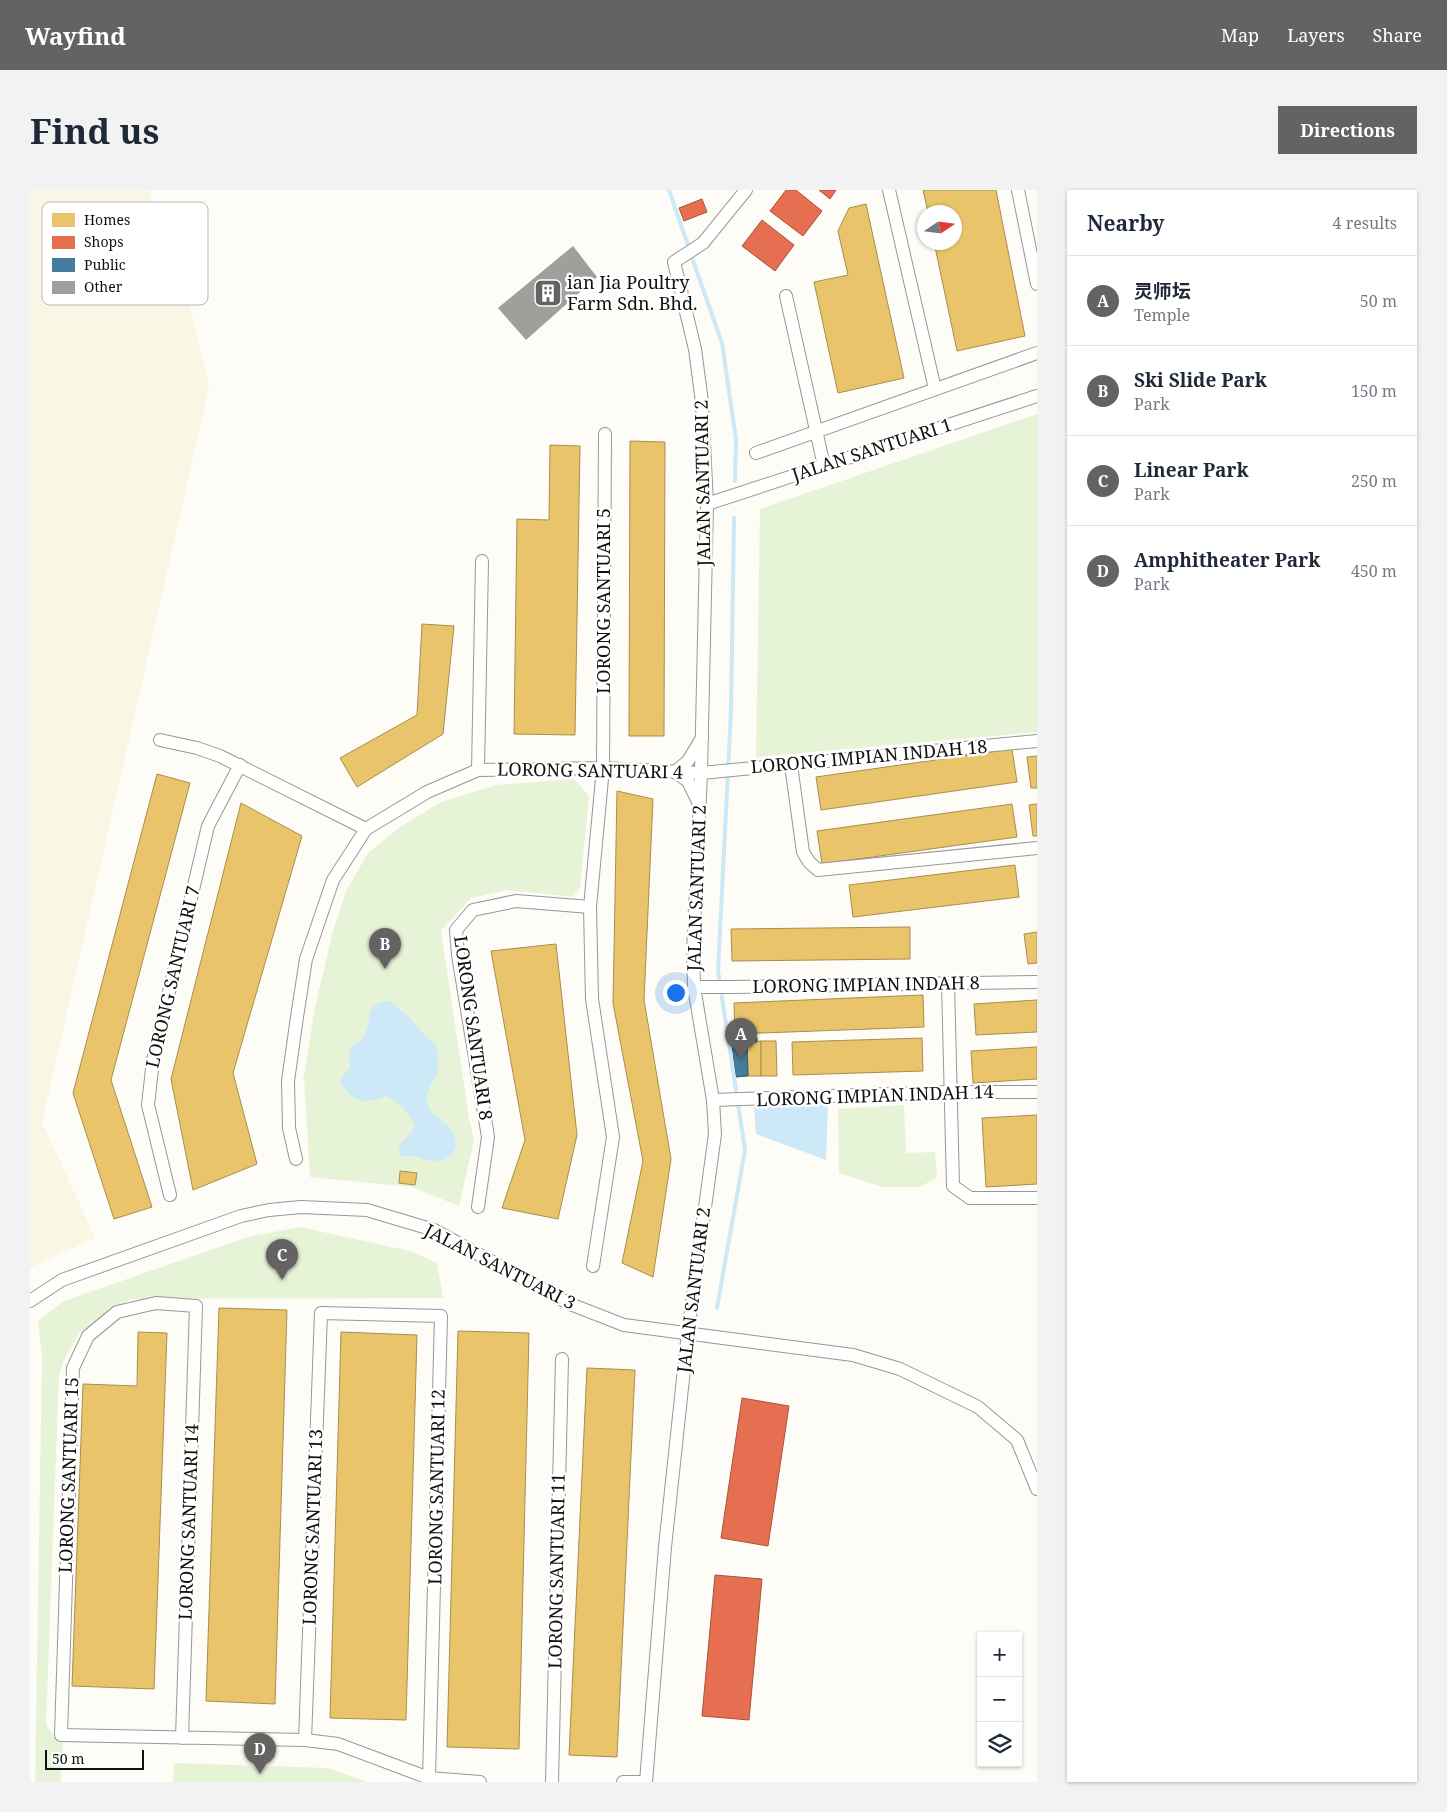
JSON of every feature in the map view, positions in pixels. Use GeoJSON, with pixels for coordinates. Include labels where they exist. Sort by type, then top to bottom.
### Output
{"type":"FeatureCollection","features":[{"type":"Feature","properties":{"kind":"street","name":"JALAN SANTUARI 2"},"geometry":{"type":"LineString","coordinates":[[646,1782],[665,1547],[688,1332],[718,1100],[693,952],[700,807],[707,504],[702,402],[695,349],[679,259],[704,243],[746,190]]}},
{"type":"Feature","properties":{"kind":"street"},"geometry":{"type":"LineString","coordinates":[[889,190],[934,390]]}},
{"type":"Feature","properties":{"kind":"street"},"geometry":{"type":"LineString","coordinates":[[1018,190],[1037,284]]}},
{"type":"Feature","properties":{"kind":"street"},"geometry":{"type":"LineString","coordinates":[[786,296],[824,466]]}},
{"type":"Feature","properties":{"kind":"street"},"geometry":{"type":"LineString","coordinates":[[756,453],[1037,353]]}},
{"type":"Feature","properties":{"kind":"street","name":"JALAN SANTUARI 1"},"geometry":{"type":"LineString","coordinates":[[707,504],[1037,396]]}},
{"type":"Feature","properties":{"kind":"street","name":"LORONG SANTUARI 5"},"geometry":{"type":"LineString","coordinates":[[593,1266],[613,1137],[592,1000],[590,907],[602,768],[605,434]]}},
{"type":"Feature","properties":{"kind":"street","name":"LORONG SANTUARI 4"},"geometry":{"type":"LineString","coordinates":[[478,770],[482,561]]}},
{"type":"Feature","properties":{"kind":"street"},"geometry":{"type":"LineString","coordinates":[[700,807],[688,781],[676,772],[688,760],[702,738]]}},
{"type":"Feature","properties":{"kind":"street"},"geometry":{"type":"LineString","coordinates":[[160,740],[198,748],[220,756],[366,829]]}},
{"type":"Feature","properties":{"kind":"street","name":"LORONG IMPIAN INDAH 18"},"geometry":{"type":"LineString","coordinates":[[701,773],[1037,741]]}},
{"type":"Feature","properties":{"kind":"street"},"geometry":{"type":"LineString","coordinates":[[790,764],[804,852],[809,862],[818,870],[1037,848]]}},
{"type":"Feature","properties":{"kind":"street","name":"LORONG SANTUARI 7"},"geometry":{"type":"LineString","coordinates":[[170,1195],[148,1105],[153,1060],[208,826],[240,765]]}},
{"type":"Feature","properties":{"kind":"street","name":"LORONG SANTUARI 4"},"geometry":{"type":"LineString","coordinates":[[296,1159],[290,1128],[288,1082],[306,959],[333,880],[366,829],[426,792],[478,770],[602,768],[701,773]]}},
{"type":"Feature","properties":{"kind":"street","name":"LORONG SANTUARI 8"},"geometry":{"type":"LineString","coordinates":[[478,1208],[488,1137],[458,955],[456,930],[473,910],[516,901],[590,907]]}},
{"type":"Feature","properties":{"kind":"street","name":"LORONG IMPIAN INDAH 8"},"geometry":{"type":"LineString","coordinates":[[700,987],[1037,982]]}},
{"type":"Feature","properties":{"kind":"street"},"geometry":{"type":"LineString","coordinates":[[948,983],[953,1186],[970,1198],[1037,1198]]}},
{"type":"Feature","properties":{"kind":"street","name":"LORONG IMPIAN INDAH 14"},"geometry":{"type":"LineString","coordinates":[[718,1100],[950,1092],[1037,1092]]}},
{"type":"Feature","properties":{"kind":"street","name":"JALAN SANTUARI 3"},"geometry":{"type":"LineString","coordinates":[[30,1301],[62,1280],[241,1216],[269,1210],[301,1207],[367,1210],[434,1230],[570,1304],[624,1325],[853,1355],[900,1369],[978,1407],[1016,1440],[1037,1489]]}},
{"type":"Feature","properties":{"kind":"street","name":"LORONG SANTUARI 15"},"geometry":{"type":"LineString","coordinates":[[182,1738],[61,1735],[72,1368],[88,1336],[117,1312],[156,1303],[196,1306]]}},
{"type":"Feature","properties":{"kind":"street","name":"LORONG SANTUARI 14"},"geometry":{"type":"LineString","coordinates":[[182,1738],[196,1306]]}},
{"type":"Feature","properties":{"kind":"street","name":"LORONG SANTUARI 13"},"geometry":{"type":"LineString","coordinates":[[305,1740],[321,1313]]}},
{"type":"Feature","properties":{"kind":"street","name":"LORONG SANTUARI 12"},"geometry":{"type":"LineString","coordinates":[[321,1313],[441,1316],[429,1778]]}},
{"type":"Feature","properties":{"kind":"street","name":"LORONG SANTUARI 11"},"geometry":{"type":"LineString","coordinates":[[552,1782],[562,1359]]}},
{"type":"Feature","properties":{"kind":"street"},"geometry":{"type":"LineString","coordinates":[[182,1738],[305,1740],[338,1744],[429,1778],[480,1782]]}},
{"type":"Feature","properties":{"kind":"street"},"geometry":{"type":"LineString","coordinates":[[623,1782],[646,1782]]}},
{"type":"Feature","properties":{"kind":"shaded area"},"geometry":{"type":"Polygon","coordinates":[[[30,190],[149,190],[153,202],[42,202],[42,305],[190,305],[209,387],[42,1122],[95,1238],[30,1268],[30,190]]]}},
{"type":"Feature","properties":{"kind":"green space"},"geometry":{"type":"Polygon","coordinates":[[[1037,414],[1037,732],[756,757],[760,509],[1037,414]]]}},
{"type":"Feature","properties":{"kind":"green space"},"geometry":{"type":"Polygon","coordinates":[[[574,779],[589,796],[580,888],[573,897],[507,890],[471,898],[441,931],[469,1118],[474,1140],[459,1206],[412,1187],[310,1177],[304,1077],[315,1007],[333,931],[346,891],[368,853],[400,827],[441,802],[496,785],[574,779]]]}},
{"type":"Feature","properties":{"kind":"green space"},"geometry":{"type":"Polygon","coordinates":[[[904,1105],[906,1153],[935,1152],[937,1178],[919,1187],[882,1187],[839,1173],[838,1109],[904,1105]]]}},
{"type":"Feature","properties":{"kind":"green space"},"geometry":{"type":"Polygon","coordinates":[[[300,1227],[410,1251],[437,1263],[443,1298],[130,1299],[79,1333],[64,1360],[59,1375],[46,1724],[53,1735],[63,1743],[61,1782],[35,1782],[42,1357],[38,1321],[64,1301],[248,1237],[300,1227]]]}},
{"type":"Feature","properties":{"kind":"green space"},"geometry":{"type":"Polygon","coordinates":[[[174,1763],[328,1768],[367,1782],[177,1782],[173,1781],[174,1763]]]}},
{"type":"Feature","properties":{"kind":"water"},"geometry":{"type":"Polygon","coordinates":[[[389,1001],[402,1011],[437,1046],[437,1073],[429,1089],[427,1102],[430,1110],[452,1131],[456,1142],[453,1153],[443,1160],[430,1161],[416,1156],[400,1155],[398,1146],[415,1126],[407,1112],[387,1096],[369,1101],[358,1100],[350,1095],[340,1083],[342,1077],[350,1068],[351,1048],[366,1033],[371,1010],[380,1003],[389,1001]]]}},
{"type":"Feature","properties":{"kind":"water"},"geometry":{"type":"Polygon","coordinates":[[[828,1104],[826,1160],[756,1134],[754,1107],[828,1104]]]}},
{"type":"Feature","properties":{"kind":"building: Homes"},"geometry":{"type":"Polygon","coordinates":[[[923,190],[996,190],[1025,336],[957,351],[936,250],[962,250],[962,205],[926,205],[923,190]]]}},
{"type":"Feature","properties":{"kind":"building: Homes"},"geometry":{"type":"Polygon","coordinates":[[[866,204],[904,378],[838,393],[814,282],[848,275],[838,231],[849,208],[866,204]]]}},
{"type":"Feature","properties":{"kind":"building: Homes"},"geometry":{"type":"Polygon","coordinates":[[[630,441],[665,442],[664,736],[629,736],[630,441]]]}},
{"type":"Feature","properties":{"kind":"building: Homes"},"geometry":{"type":"Polygon","coordinates":[[[550,445],[580,446],[575,735],[514,734],[517,519],[549,520],[550,445]]]}},
{"type":"Feature","properties":{"kind":"building: Homes"},"geometry":{"type":"Polygon","coordinates":[[[422,624],[454,626],[443,734],[357,787],[340,758],[417,715],[422,624]]]}},
{"type":"Feature","properties":{"kind":"building: Homes"},"geometry":{"type":"Polygon","coordinates":[[[1012,749],[1017,782],[821,810],[816,777],[1012,749]]]}},
{"type":"Feature","properties":{"kind":"building: Homes"},"geometry":{"type":"Polygon","coordinates":[[[1037,756],[1037,788],[1031,788],[1027,757],[1037,756]]]}},
{"type":"Feature","properties":{"kind":"building: Homes"},"geometry":{"type":"Polygon","coordinates":[[[157,774],[190,783],[111,1080],[152,1207],[114,1219],[73,1093],[157,774]]]}},
{"type":"Feature","properties":{"kind":"building: Homes"},"geometry":{"type":"Polygon","coordinates":[[[617,791],[653,799],[644,1000],[671,1159],[653,1277],[622,1263],[643,1161],[613,1003],[617,791]]]}},
{"type":"Feature","properties":{"kind":"building: Homes"},"geometry":{"type":"Polygon","coordinates":[[[241,803],[302,836],[233,1073],[257,1164],[193,1190],[171,1079],[241,803]]]}},
{"type":"Feature","properties":{"kind":"building: Homes"},"geometry":{"type":"Polygon","coordinates":[[[1012,804],[1017,837],[822,864],[817,831],[1012,804]]]}},
{"type":"Feature","properties":{"kind":"building: Homes"},"geometry":{"type":"Polygon","coordinates":[[[1037,804],[1037,836],[1033,836],[1029,805],[1037,804]]]}},
{"type":"Feature","properties":{"kind":"building: Homes"},"geometry":{"type":"Polygon","coordinates":[[[1015,865],[1019,897],[853,917],[849,885],[1015,865]]]}},
{"type":"Feature","properties":{"kind":"building: Homes"},"geometry":{"type":"Polygon","coordinates":[[[910,927],[910,959],[732,961],[731,929],[910,927]]]}},
{"type":"Feature","properties":{"kind":"building: Homes"},"geometry":{"type":"Polygon","coordinates":[[[1037,932],[1037,963],[1028,964],[1024,934],[1037,932]]]}},
{"type":"Feature","properties":{"kind":"building: Homes"},"geometry":{"type":"Polygon","coordinates":[[[556,944],[577,1135],[558,1219],[502,1208],[525,1140],[491,951],[556,944]]]}},
{"type":"Feature","properties":{"kind":"building: Homes"},"geometry":{"type":"Polygon","coordinates":[[[923,995],[924,1027],[735,1034],[734,1003],[923,995]]]}},
{"type":"Feature","properties":{"kind":"building: Homes"},"geometry":{"type":"Polygon","coordinates":[[[1037,1000],[1037,1032],[976,1035],[974,1004],[1037,1000]]]}},
{"type":"Feature","properties":{"kind":"building: Homes"},"geometry":{"type":"Polygon","coordinates":[[[922,1038],[923,1071],[793,1075],[792,1042],[922,1038]]]}},
{"type":"Feature","properties":{"kind":"building: Homes"},"geometry":{"type":"Polygon","coordinates":[[[761,1041],[761,1076],[748,1076],[747,1042],[761,1041]]]}},
{"type":"Feature","properties":{"kind":"building: Homes"},"geometry":{"type":"Polygon","coordinates":[[[761,1041],[776,1041],[777,1076],[761,1076],[761,1041]]]}},
{"type":"Feature","properties":{"kind":"building: Homes"},"geometry":{"type":"Polygon","coordinates":[[[1037,1047],[1037,1079],[973,1083],[971,1051],[1037,1047]]]}},
{"type":"Feature","properties":{"kind":"building: Homes"},"geometry":{"type":"Polygon","coordinates":[[[1037,1115],[1037,1184],[986,1187],[982,1118],[1037,1115]]]}},
{"type":"Feature","properties":{"kind":"building: Homes"},"geometry":{"type":"Polygon","coordinates":[[[400,1171],[417,1173],[415,1185],[399,1183],[400,1171]]]}},
{"type":"Feature","properties":{"kind":"building: Homes"},"geometry":{"type":"Polygon","coordinates":[[[219,1308],[287,1310],[275,1704],[206,1701],[219,1308]]]}},
{"type":"Feature","properties":{"kind":"building: Homes"},"geometry":{"type":"Polygon","coordinates":[[[458,1331],[529,1333],[519,1749],[447,1747],[458,1331]]]}},
{"type":"Feature","properties":{"kind":"building: Homes"},"geometry":{"type":"Polygon","coordinates":[[[138,1332],[167,1333],[154,1689],[72,1686],[83,1384],[137,1386],[138,1332]]]}},
{"type":"Feature","properties":{"kind":"building: Homes"},"geometry":{"type":"Polygon","coordinates":[[[341,1332],[417,1335],[406,1720],[330,1718],[341,1332]]]}},
{"type":"Feature","properties":{"kind":"building: Homes"},"geometry":{"type":"Polygon","coordinates":[[[587,1368],[635,1370],[617,1757],[569,1755],[587,1368]]]}},
{"type":"Feature","properties":{"kind":"building: Shops"},"geometry":{"type":"Polygon","coordinates":[[[786,190],[796,190],[822,211],[803,236],[770,211],[786,190]]]}},
{"type":"Feature","properties":{"kind":"building: Shops"},"geometry":{"type":"Polygon","coordinates":[[[819,190],[836,190],[830,199],[819,190]]]}},
{"type":"Feature","properties":{"kind":"building: Shops"},"geometry":{"type":"Polygon","coordinates":[[[702,199],[707,212],[684,221],[679,208],[702,199]]]}},
{"type":"Feature","properties":{"kind":"building: Shops"},"geometry":{"type":"Polygon","coordinates":[[[762,220],[794,245],[775,271],[742,246],[762,220]]]}},
{"type":"Feature","properties":{"kind":"building: Shops"},"geometry":{"type":"Polygon","coordinates":[[[742,1398],[789,1406],[768,1546],[721,1538],[742,1398]]]}},
{"type":"Feature","properties":{"kind":"building: Shops"},"geometry":{"type":"Polygon","coordinates":[[[715,1575],[762,1579],[749,1720],[702,1716],[715,1575]]]}},
{"type":"Feature","properties":{"kind":"building: Public"},"geometry":{"type":"Polygon","coordinates":[[[731,1038],[757,1038],[757,1042],[747,1042],[748,1076],[736,1077],[731,1038]]]}},
{"type":"Feature","properties":{"kind":"building: Other","name":"ian Jia Poultry Farm Sdn. Bhd."},"geometry":{"type":"Polygon","coordinates":[[[573,246],[597,277],[526,340],[498,308],[573,246]]]}},
{"type":"Feature","properties":{"kind":"waterway"},"geometry":{"type":"LineString","coordinates":[[669,190],[689,248]]}},
{"type":"Feature","properties":{"kind":"waterway"},"geometry":{"type":"LineString","coordinates":[[691,255],[722,343],[736,439],[735,481]]}},
{"type":"Feature","properties":{"kind":"waterway"},"geometry":{"type":"LineString","coordinates":[[717,1308],[745,1150],[718,971],[731,710],[734,518]]}},
{"type":"Feature","properties":{"kind":"place","name":"ian Jia Poultry Farm Sdn. Bhd."},"geometry":{"type":"Point","coordinates":[548,293]}},
{"type":"Feature","properties":{"kind":"place","name":"Ski Slide Park"},"geometry":{"type":"Point","coordinates":[385,969]}},
{"type":"Feature","properties":{"kind":"place","name":"灵师坛"},"geometry":{"type":"Point","coordinates":[741,1059]}},
{"type":"Feature","properties":{"kind":"place","name":"Linear Park"},"geometry":{"type":"Point","coordinates":[282,1280]}},
{"type":"Feature","properties":{"kind":"place","name":"Amphitheater Park"},"geometry":{"type":"Point","coordinates":[260,1774]}}]}
